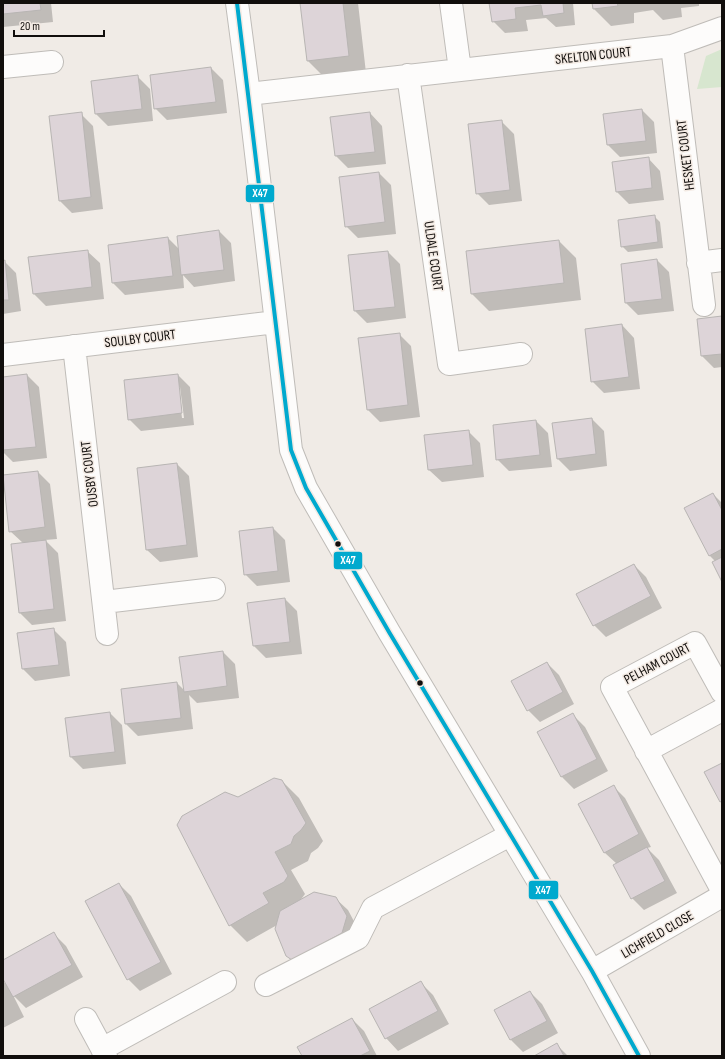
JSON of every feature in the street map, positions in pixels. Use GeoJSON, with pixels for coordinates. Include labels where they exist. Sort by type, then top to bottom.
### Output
{"type":"FeatureCollection","features":[{"type":"Feature","properties":{"kind":"street"},"geometry":{"type":"LineString","coordinates":[[237,3],[291,450],[306,488],[393,639],[592,971],[639,1056]]}},
{"type":"Feature","properties":{"kind":"street"},"geometry":{"type":"LineString","coordinates":[[451,3],[460,70]]}},
{"type":"Feature","properties":{"kind":"street","name":"SKELTON COURT"},"geometry":{"type":"LineString","coordinates":[[249,94],[672,46],[722,28]]}},
{"type":"Feature","properties":{"kind":"street","name":"HESKET COURT"},"geometry":{"type":"LineString","coordinates":[[672,46],[704,305]]}},
{"type":"Feature","properties":{"kind":"street"},"geometry":{"type":"LineString","coordinates":[[3,67],[52,62]]}},
{"type":"Feature","properties":{"kind":"street","name":"ULDALE COURT"},"geometry":{"type":"LineString","coordinates":[[408,75],[449,364],[521,354]]}},
{"type":"Feature","properties":{"kind":"street"},"geometry":{"type":"LineString","coordinates":[[698,263],[722,260]]}},
{"type":"Feature","properties":{"kind":"street","name":"SOULBY COURT"},"geometry":{"type":"LineString","coordinates":[[3,355],[276,322]]}},
{"type":"Feature","properties":{"kind":"street","name":"OUSBY COURT"},"geometry":{"type":"LineString","coordinates":[[74,346],[107,634]]}},
{"type":"Feature","properties":{"kind":"street"},"geometry":{"type":"LineString","coordinates":[[104,602],[214,589]]}},
{"type":"Feature","properties":{"kind":"street","name":"PELHAM COURT"},"geometry":{"type":"LineString","coordinates":[[722,692],[695,643],[612,687],[722,890]]}},
{"type":"Feature","properties":{"kind":"street"},"geometry":{"type":"LineString","coordinates":[[646,751],[722,710]]}},
{"type":"Feature","properties":{"kind":"street"},"geometry":{"type":"LineString","coordinates":[[266,985],[358,938],[373,908],[510,835]]}},
{"type":"Feature","properties":{"kind":"street","name":"LICHFIELD CLOSE"},"geometry":{"type":"LineString","coordinates":[[592,971],[722,896]]}},
{"type":"Feature","properties":{"kind":"street"},"geometry":{"type":"LineString","coordinates":[[86,1019],[104,1052],[225,982]]}},
{"type":"Feature","properties":{"kind":"green space"},"geometry":{"type":"Polygon","coordinates":[[[722,49],[722,87],[697,89],[706,56],[722,49]]]}},
{"type":"Feature","properties":{"kind":"building"},"geometry":{"type":"Polygon","coordinates":[[[3,3],[40,3],[41,10],[3,14],[3,3]]]}},
{"type":"Feature","properties":{"kind":"building"},"geometry":{"type":"Polygon","coordinates":[[[300,3],[343,3],[349,56],[307,61],[300,3]]]}},
{"type":"Feature","properties":{"kind":"building"},"geometry":{"type":"Polygon","coordinates":[[[489,3],[563,3],[564,13],[543,16],[541,5],[515,8],[516,19],[492,22],[489,3]]]}},
{"type":"Feature","properties":{"kind":"building"},"geometry":{"type":"Polygon","coordinates":[[[592,3],[617,3],[618,6],[593,9],[592,3]]]}},
{"type":"Feature","properties":{"kind":"building"},"geometry":{"type":"Polygon","coordinates":[[[211,67],[216,102],[154,109],[150,75],[211,67]]]}},
{"type":"Feature","properties":{"kind":"building"},"geometry":{"type":"Polygon","coordinates":[[[138,75],[142,109],[95,114],[91,81],[138,75]]]}},
{"type":"Feature","properties":{"kind":"building"},"geometry":{"type":"Polygon","coordinates":[[[642,109],[646,141],[607,145],[603,114],[642,109]]]}},
{"type":"Feature","properties":{"kind":"building"},"geometry":{"type":"Polygon","coordinates":[[[82,112],[91,197],[59,201],[49,116],[82,112]]]}},
{"type":"Feature","properties":{"kind":"building"},"geometry":{"type":"Polygon","coordinates":[[[370,112],[375,152],[335,156],[330,117],[370,112]]]}},
{"type":"Feature","properties":{"kind":"building"},"geometry":{"type":"Polygon","coordinates":[[[502,120],[510,190],[476,194],[468,124],[502,120]]]}},
{"type":"Feature","properties":{"kind":"building"},"geometry":{"type":"Polygon","coordinates":[[[649,157],[652,188],[616,192],[612,162],[649,157]]]}},
{"type":"Feature","properties":{"kind":"building"},"geometry":{"type":"Polygon","coordinates":[[[379,172],[385,222],[345,227],[339,177],[379,172]]]}},
{"type":"Feature","properties":{"kind":"building"},"geometry":{"type":"Polygon","coordinates":[[[655,215],[658,242],[621,247],[618,220],[655,215]]]}},
{"type":"Feature","properties":{"kind":"building"},"geometry":{"type":"Polygon","coordinates":[[[219,230],[224,270],[181,275],[177,236],[219,230]]]}},
{"type":"Feature","properties":{"kind":"building"},"geometry":{"type":"Polygon","coordinates":[[[168,237],[173,276],[112,283],[108,245],[168,237]]]}},
{"type":"Feature","properties":{"kind":"building"},"geometry":{"type":"Polygon","coordinates":[[[559,240],[564,283],[471,294],[466,251],[559,240]]]}},
{"type":"Feature","properties":{"kind":"building"},"geometry":{"type":"Polygon","coordinates":[[[88,250],[92,287],[33,294],[28,257],[88,250]]]}},
{"type":"Feature","properties":{"kind":"building"},"geometry":{"type":"Polygon","coordinates":[[[388,251],[395,307],[354,311],[348,255],[388,251]]]}},
{"type":"Feature","properties":{"kind":"building"},"geometry":{"type":"Polygon","coordinates":[[[657,259],[662,299],[625,303],[621,264],[657,259]]]}},
{"type":"Feature","properties":{"kind":"building"},"geometry":{"type":"Polygon","coordinates":[[[5,260],[9,300],[3,300],[3,261],[5,260]]]}},
{"type":"Feature","properties":{"kind":"building"},"geometry":{"type":"Polygon","coordinates":[[[722,316],[722,354],[701,356],[697,319],[722,316]]]}},
{"type":"Feature","properties":{"kind":"building"},"geometry":{"type":"Polygon","coordinates":[[[622,324],[629,377],[591,382],[585,329],[622,324]]]}},
{"type":"Feature","properties":{"kind":"building"},"geometry":{"type":"Polygon","coordinates":[[[400,333],[408,405],[367,410],[358,338],[400,333]]]}},
{"type":"Feature","properties":{"kind":"building"},"geometry":{"type":"Polygon","coordinates":[[[27,374],[36,447],[3,450],[3,377],[27,374]]]}},
{"type":"Feature","properties":{"kind":"building"},"geometry":{"type":"Polygon","coordinates":[[[178,374],[182,413],[128,420],[124,380],[178,374]]]}},
{"type":"Feature","properties":{"kind":"building"},"geometry":{"type":"Polygon","coordinates":[[[592,418],[596,454],[557,459],[552,423],[592,418]]]}},
{"type":"Feature","properties":{"kind":"building"},"geometry":{"type":"Polygon","coordinates":[[[536,420],[540,455],[496,460],[493,425],[536,420]]]}},
{"type":"Feature","properties":{"kind":"building"},"geometry":{"type":"Polygon","coordinates":[[[469,430],[473,465],[428,470],[424,435],[469,430]]]}},
{"type":"Feature","properties":{"kind":"building"},"geometry":{"type":"Polygon","coordinates":[[[177,463],[187,545],[146,550],[137,468],[177,463]]]}},
{"type":"Feature","properties":{"kind":"building"},"geometry":{"type":"Polygon","coordinates":[[[38,471],[45,527],[9,532],[3,475],[38,471]]]}},
{"type":"Feature","properties":{"kind":"building"},"geometry":{"type":"Polygon","coordinates":[[[713,493],[722,510],[722,549],[709,556],[684,508],[713,493]]]}},
{"type":"Feature","properties":{"kind":"building"},"geometry":{"type":"Polygon","coordinates":[[[273,527],[278,571],[244,575],[239,531],[273,527]]]}},
{"type":"Feature","properties":{"kind":"building"},"geometry":{"type":"Polygon","coordinates":[[[46,540],[54,609],[19,613],[11,544],[46,540]]]}},
{"type":"Feature","properties":{"kind":"building"},"geometry":{"type":"Polygon","coordinates":[[[722,557],[722,582],[712,562],[722,557]]]}},
{"type":"Feature","properties":{"kind":"building"},"geometry":{"type":"Polygon","coordinates":[[[634,564],[651,596],[593,626],[576,594],[634,564]]]}},
{"type":"Feature","properties":{"kind":"building"},"geometry":{"type":"Polygon","coordinates":[[[285,598],[290,642],[253,646],[247,603],[285,598]]]}},
{"type":"Feature","properties":{"kind":"building"},"geometry":{"type":"Polygon","coordinates":[[[54,628],[59,665],[22,669],[17,633],[54,628]]]}},
{"type":"Feature","properties":{"kind":"building"},"geometry":{"type":"Polygon","coordinates":[[[223,651],[227,686],[184,692],[179,657],[223,651]]]}},
{"type":"Feature","properties":{"kind":"building"},"geometry":{"type":"Polygon","coordinates":[[[547,662],[563,692],[527,711],[511,681],[547,662]]]}},
{"type":"Feature","properties":{"kind":"building"},"geometry":{"type":"Polygon","coordinates":[[[177,682],[181,718],[125,724],[121,689],[177,682]]]}},
{"type":"Feature","properties":{"kind":"building"},"geometry":{"type":"Polygon","coordinates":[[[110,712],[115,752],[70,757],[65,718],[110,712]]]}},
{"type":"Feature","properties":{"kind":"building"},"geometry":{"type":"Polygon","coordinates":[[[573,713],[597,759],[561,777],[537,732],[573,713]]]}},
{"type":"Feature","properties":{"kind":"building"},"geometry":{"type":"Polygon","coordinates":[[[722,763],[722,801],[720,802],[704,772],[722,763]]]}},
{"type":"Feature","properties":{"kind":"building"},"geometry":{"type":"Polygon","coordinates":[[[274,778],[282,780],[306,823],[294,836],[291,844],[275,852],[288,876],[284,882],[263,893],[269,903],[229,926],[177,825],[182,816],[225,792],[238,797],[274,778]]]}},
{"type":"Feature","properties":{"kind":"building"},"geometry":{"type":"Polygon","coordinates":[[[614,785],[639,834],[604,853],[578,804],[614,785]]]}},
{"type":"Feature","properties":{"kind":"building"},"geometry":{"type":"Polygon","coordinates":[[[647,847],[665,881],[631,899],[613,865],[647,847]]]}},
{"type":"Feature","properties":{"kind":"building"},"geometry":{"type":"Polygon","coordinates":[[[119,883],[161,962],[127,980],[85,901],[119,883]]]}},
{"type":"Feature","properties":{"kind":"building"},"geometry":{"type":"Polygon","coordinates":[[[314,892],[336,897],[347,916],[342,933],[292,960],[286,956],[275,929],[280,911],[314,892]]]}},
{"type":"Feature","properties":{"kind":"building"},"geometry":{"type":"Polygon","coordinates":[[[54,932],[72,965],[13,997],[3,979],[3,960],[54,932]]]}},
{"type":"Feature","properties":{"kind":"building"},"geometry":{"type":"Polygon","coordinates":[[[421,981],[438,1011],[385,1039],[369,1009],[421,981]]]}},
{"type":"Feature","properties":{"kind":"building"},"geometry":{"type":"Polygon","coordinates":[[[530,991],[547,1021],[510,1040],[494,1010],[530,991]]]}},
{"type":"Feature","properties":{"kind":"building"},"geometry":{"type":"Polygon","coordinates":[[[352,1018],[370,1051],[360,1056],[302,1056],[297,1047],[352,1018]]]}},
{"type":"Feature","properties":{"kind":"building"},"geometry":{"type":"Polygon","coordinates":[[[557,1043],[564,1056],[534,1056],[557,1043]]]}},
{"type":"Feature","properties":{"kind":"transit line","name":"X47"},"geometry":{"type":"LineString","coordinates":[[237,3],[291,450],[306,488],[389,632],[592,971],[639,1056]]}}]}
